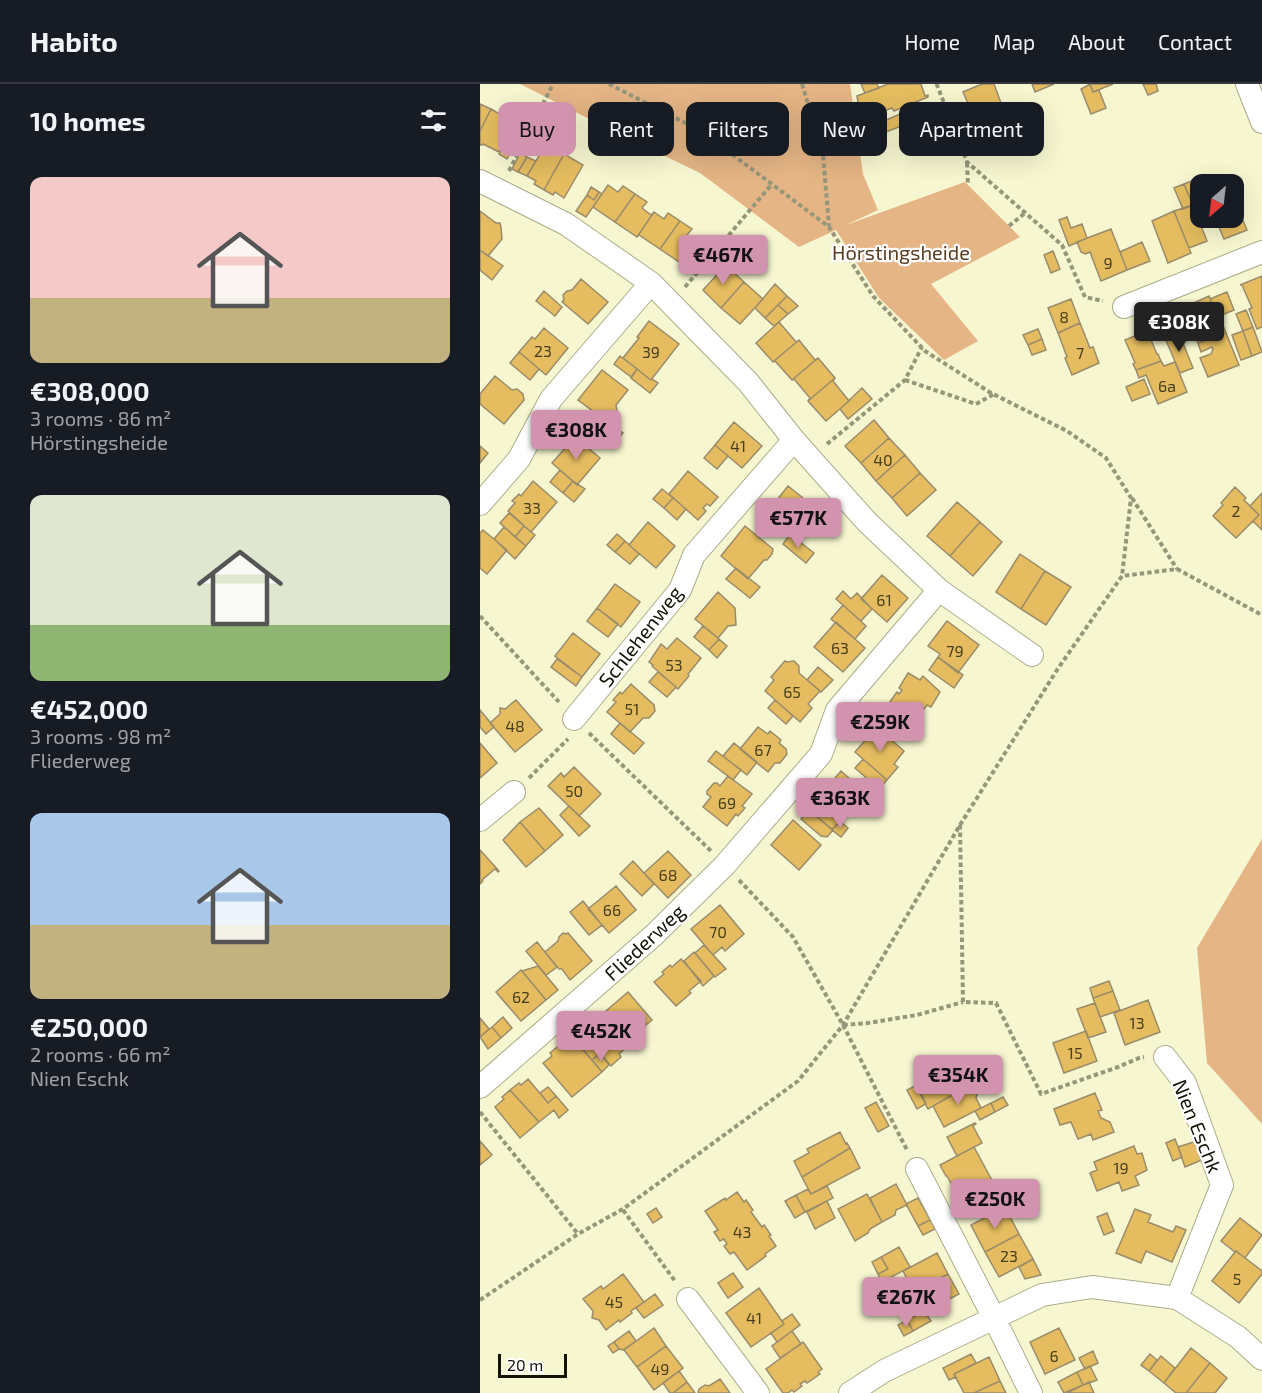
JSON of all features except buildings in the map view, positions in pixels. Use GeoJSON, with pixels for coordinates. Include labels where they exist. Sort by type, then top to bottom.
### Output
{"type":"FeatureCollection","features":[{"type":"Feature","properties":{"kind":"street"},"geometry":{"type":"LineString","coordinates":[[1247,84],[1262,122]]}},
{"type":"Feature","properties":{"kind":"street"},"geometry":{"type":"LineString","coordinates":[[489,186],[566,224],[651,283],[748,382],[794,440],[867,522],[939,590],[1032,655]]}},
{"type":"Feature","properties":{"kind":"street"},"geometry":{"type":"LineString","coordinates":[[1124,307],[1262,252]]}},
{"type":"Feature","properties":{"kind":"street"},"geometry":{"type":"LineString","coordinates":[[480,504],[519,459],[551,399],[651,283]]}},
{"type":"Feature","properties":{"kind":"street","name":"Schlehenweg"},"geometry":{"type":"LineString","coordinates":[[574,726],[680,590],[694,555],[794,440]]}},
{"type":"Feature","properties":{"kind":"street","name":"Fliederweg"},"geometry":{"type":"LineString","coordinates":[[480,1087],[654,935],[725,865],[821,754],[837,710],[939,590]]}},
{"type":"Feature","properties":{"kind":"street"},"geometry":{"type":"LineString","coordinates":[[480,820],[514,792]]}},
{"type":"Feature","properties":{"kind":"street","name":"Nien Eschk"},"geometry":{"type":"LineString","coordinates":[[1165,1057],[1185,1083],[1222,1185],[1177,1298]]}},
{"type":"Feature","properties":{"kind":"street"},"geometry":{"type":"LineString","coordinates":[[917,1169],[1031,1393]]}},
{"type":"Feature","properties":{"kind":"street"},"geometry":{"type":"LineString","coordinates":[[850,1393],[884,1371],[1042,1295],[1092,1287],[1177,1298],[1238,1337],[1262,1359]]}},
{"type":"Feature","properties":{"kind":"street"},"geometry":{"type":"LineString","coordinates":[[688,1299],[758,1393]]}},
{"type":"Feature","properties":{"kind":"path"},"geometry":{"type":"LineString","coordinates":[[489,186],[553,84]]}},
{"type":"Feature","properties":{"kind":"path"},"geometry":{"type":"LineString","coordinates":[[609,84],[701,131],[830,227],[873,296],[925,351],[994,394],[1067,431],[1106,458],[1177,569],[1262,615]]}},
{"type":"Feature","properties":{"kind":"path"},"geometry":{"type":"LineString","coordinates":[[802,84],[823,154],[830,227]]}},
{"type":"Feature","properties":{"kind":"path"},"geometry":{"type":"LineString","coordinates":[[938,84],[968,162],[968,184]]}},
{"type":"Feature","properties":{"kind":"path"},"geometry":{"type":"LineString","coordinates":[[968,162],[1062,244],[1085,297],[1124,307]]}},
{"type":"Feature","properties":{"kind":"path"},"geometry":{"type":"LineString","coordinates":[[671,303],[772,184]]}},
{"type":"Feature","properties":{"kind":"path"},"geometry":{"type":"LineString","coordinates":[[1009,226],[1025,213]]}},
{"type":"Feature","properties":{"kind":"path"},"geometry":{"type":"LineString","coordinates":[[810,458],[905,380],[922,347]]}},
{"type":"Feature","properties":{"kind":"path"},"geometry":{"type":"LineString","coordinates":[[905,380],[976,404],[994,394]]}},
{"type":"Feature","properties":{"kind":"path"},"geometry":{"type":"LineString","coordinates":[[480,1300],[578,1234],[623,1209],[798,1081],[843,1025],[960,825],[1057,670],[1122,576],[1131,498]]}},
{"type":"Feature","properties":{"kind":"path"},"geometry":{"type":"LineString","coordinates":[[1122,576],[1177,569]]}},
{"type":"Feature","properties":{"kind":"path"},"geometry":{"type":"LineString","coordinates":[[514,792],[574,726]]}},
{"type":"Feature","properties":{"kind":"path"},"geometry":{"type":"LineString","coordinates":[[960,825],[963,1002],[996,1003],[1041,1094],[1139,1058],[1165,1057]]}},
{"type":"Feature","properties":{"kind":"path"},"geometry":{"type":"LineString","coordinates":[[843,1025],[917,1169]]}},
{"type":"Feature","properties":{"kind":"path"},"geometry":{"type":"LineString","coordinates":[[480,1112],[578,1234]]}},
{"type":"Feature","properties":{"kind":"path"},"geometry":{"type":"LineString","coordinates":[[623,1209],[688,1299]]}},
{"type":"Feature","properties":{"kind":"green space","name":"Hörstingsheide"},"geometry":{"type":"Polygon","coordinates":[[[520,84],[850,84],[853,102],[801,102],[801,156],[860,156],[863,174],[878,210],[846,225],[965,182],[1020,237],[931,284],[978,341],[944,360],[879,298],[836,230],[799,247],[700,173],[665,156],[674,156],[674,102],[588,102],[588,118],[576,112],[576,102],[556,102],[520,84]]]}},
{"type":"Feature","properties":{"kind":"green space"},"geometry":{"type":"Polygon","coordinates":[[[1262,839],[1262,1124],[1207,1063],[1197,948],[1262,839]]]}}]}
